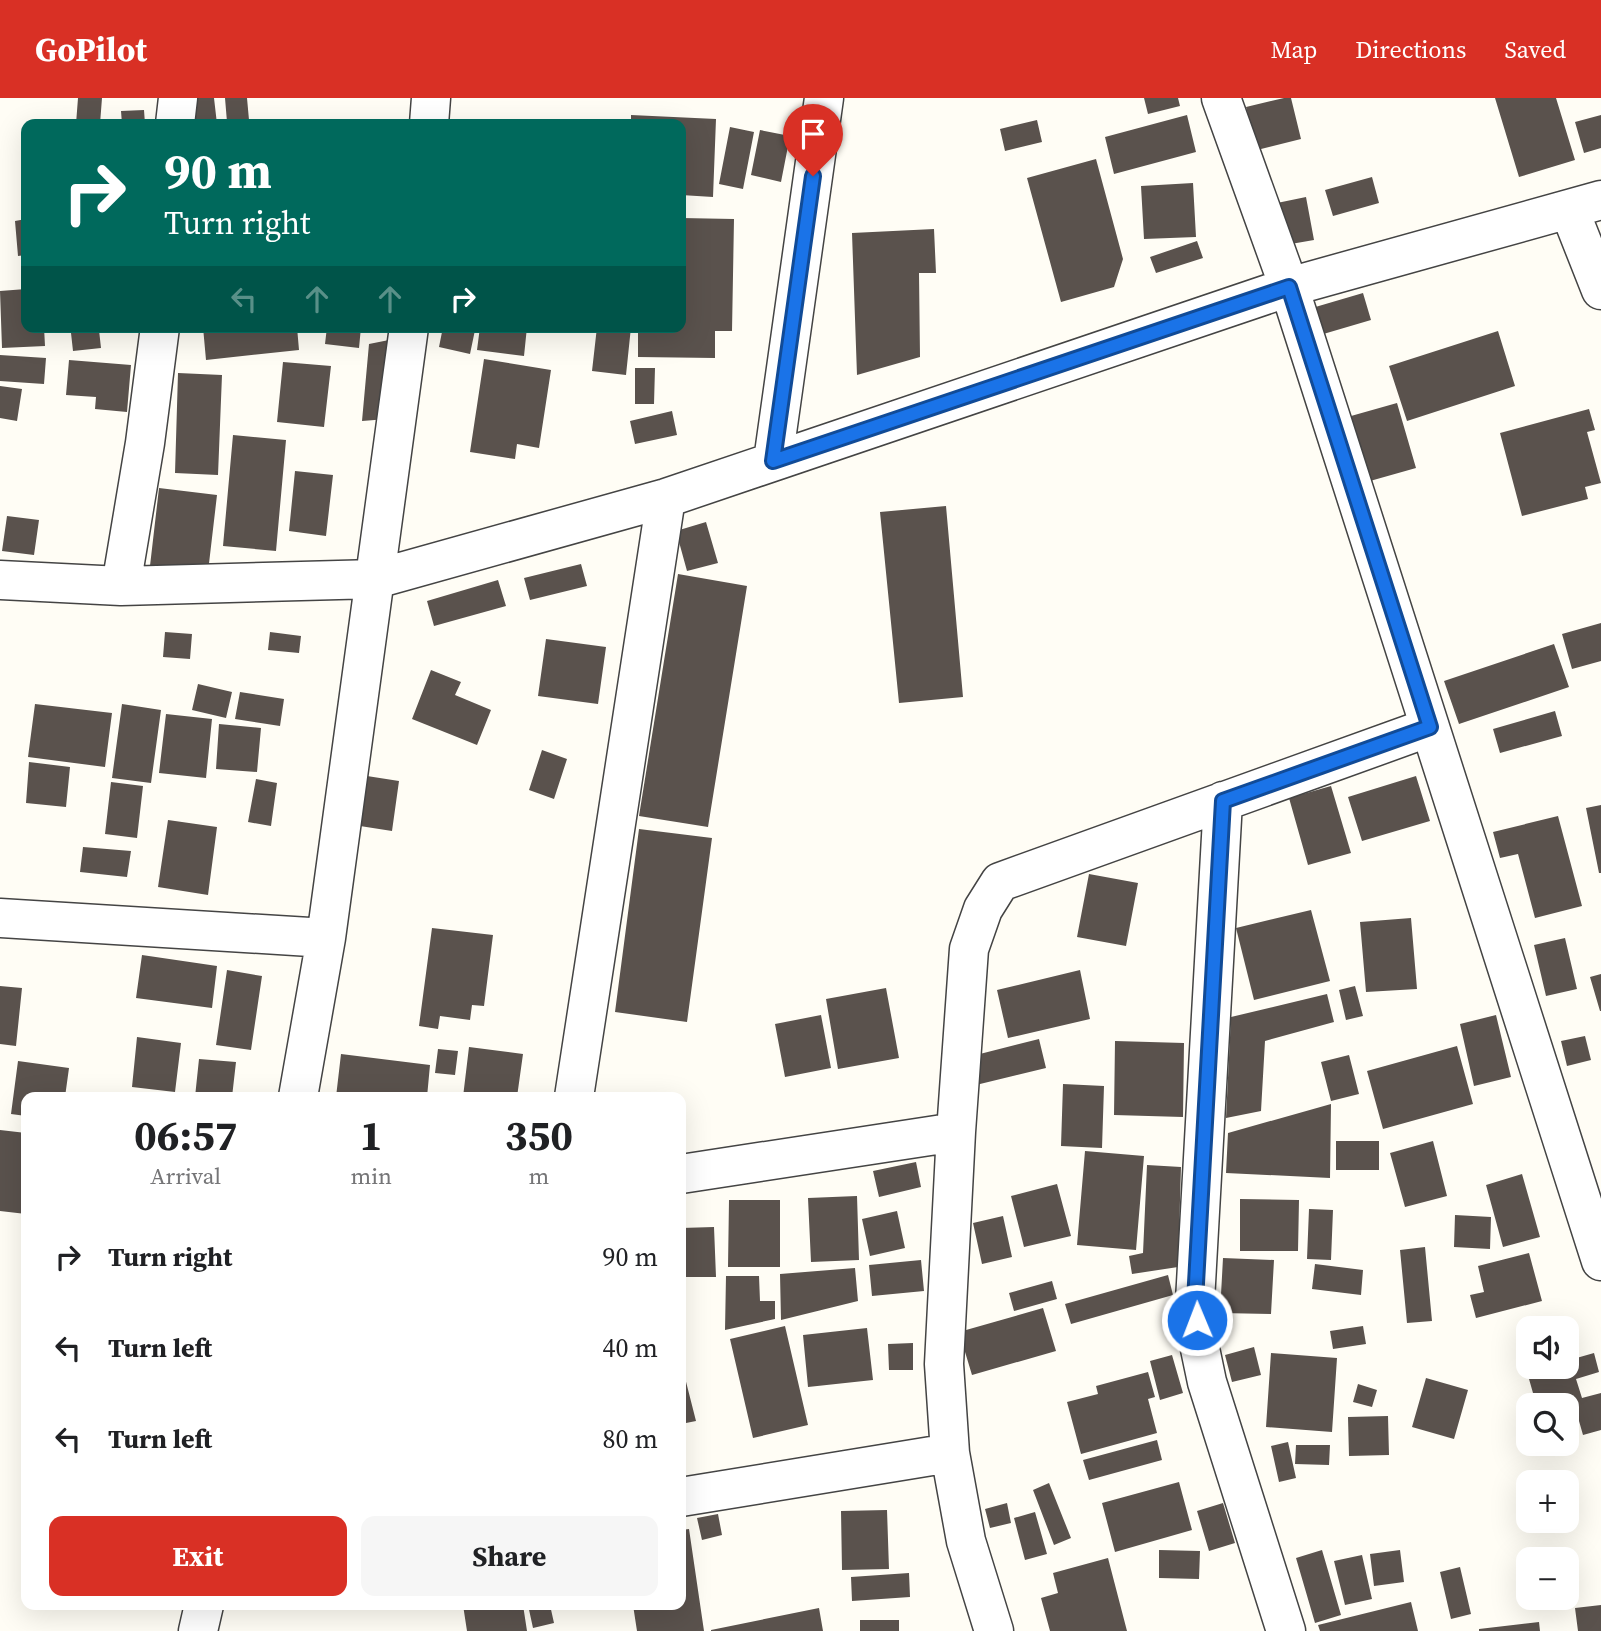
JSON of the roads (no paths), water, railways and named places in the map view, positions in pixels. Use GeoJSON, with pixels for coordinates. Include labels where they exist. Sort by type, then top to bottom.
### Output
{"type":"FeatureCollection","features":[{"type":"Feature","properties":{"kind":"street"},"geometry":{"type":"LineString","coordinates":[[176,119],[178,98]]}},
{"type":"Feature","properties":{"kind":"street"},"geometry":{"type":"LineString","coordinates":[[429,119],[431,98]]}},
{"type":"Feature","properties":{"kind":"street"},"geometry":{"type":"LineString","coordinates":[[773,461],[824,98]]}},
{"type":"Feature","properties":{"kind":"street"},"geometry":{"type":"LineString","coordinates":[[1221,98],[1289,287],[1601,1261]]}},
{"type":"Feature","properties":{"kind":"street"},"geometry":{"type":"LineString","coordinates":[[0,580],[121,586],[376,579],[666,498],[1289,287],[1585,205],[1601,290]]}},
{"type":"Feature","properties":{"kind":"street"},"geometry":{"type":"LineString","coordinates":[[121,586],[145,443],[159,333]]}},
{"type":"Feature","properties":{"kind":"street"},"geometry":{"type":"LineString","coordinates":[[299,1092],[326,938],[408,333]]}},
{"type":"Feature","properties":{"kind":"street"},"geometry":{"type":"LineString","coordinates":[[575,1092],[666,498]]}},
{"type":"Feature","properties":{"kind":"street"},"geometry":{"type":"LineString","coordinates":[[994,1631],[966,1541],[950,1453],[944,1364],[956,1132],[970,949],[983,909],[1000,883],[1430,727]]}},
{"type":"Feature","properties":{"kind":"street"},"geometry":{"type":"LineString","coordinates":[[1223,801],[1195,1301],[1198,1339],[1207,1382],[1286,1631]]}},
{"type":"Feature","properties":{"kind":"street"},"geometry":{"type":"LineString","coordinates":[[0,918],[326,938]]}},
{"type":"Feature","properties":{"kind":"street"},"geometry":{"type":"LineString","coordinates":[[686,1173],[956,1132]]}},
{"type":"Feature","properties":{"kind":"street"},"geometry":{"type":"LineString","coordinates":[[686,1496],[950,1453]]}},
{"type":"Feature","properties":{"kind":"street"},"geometry":{"type":"LineString","coordinates":[[198,1631],[203,1610]]}}]}
